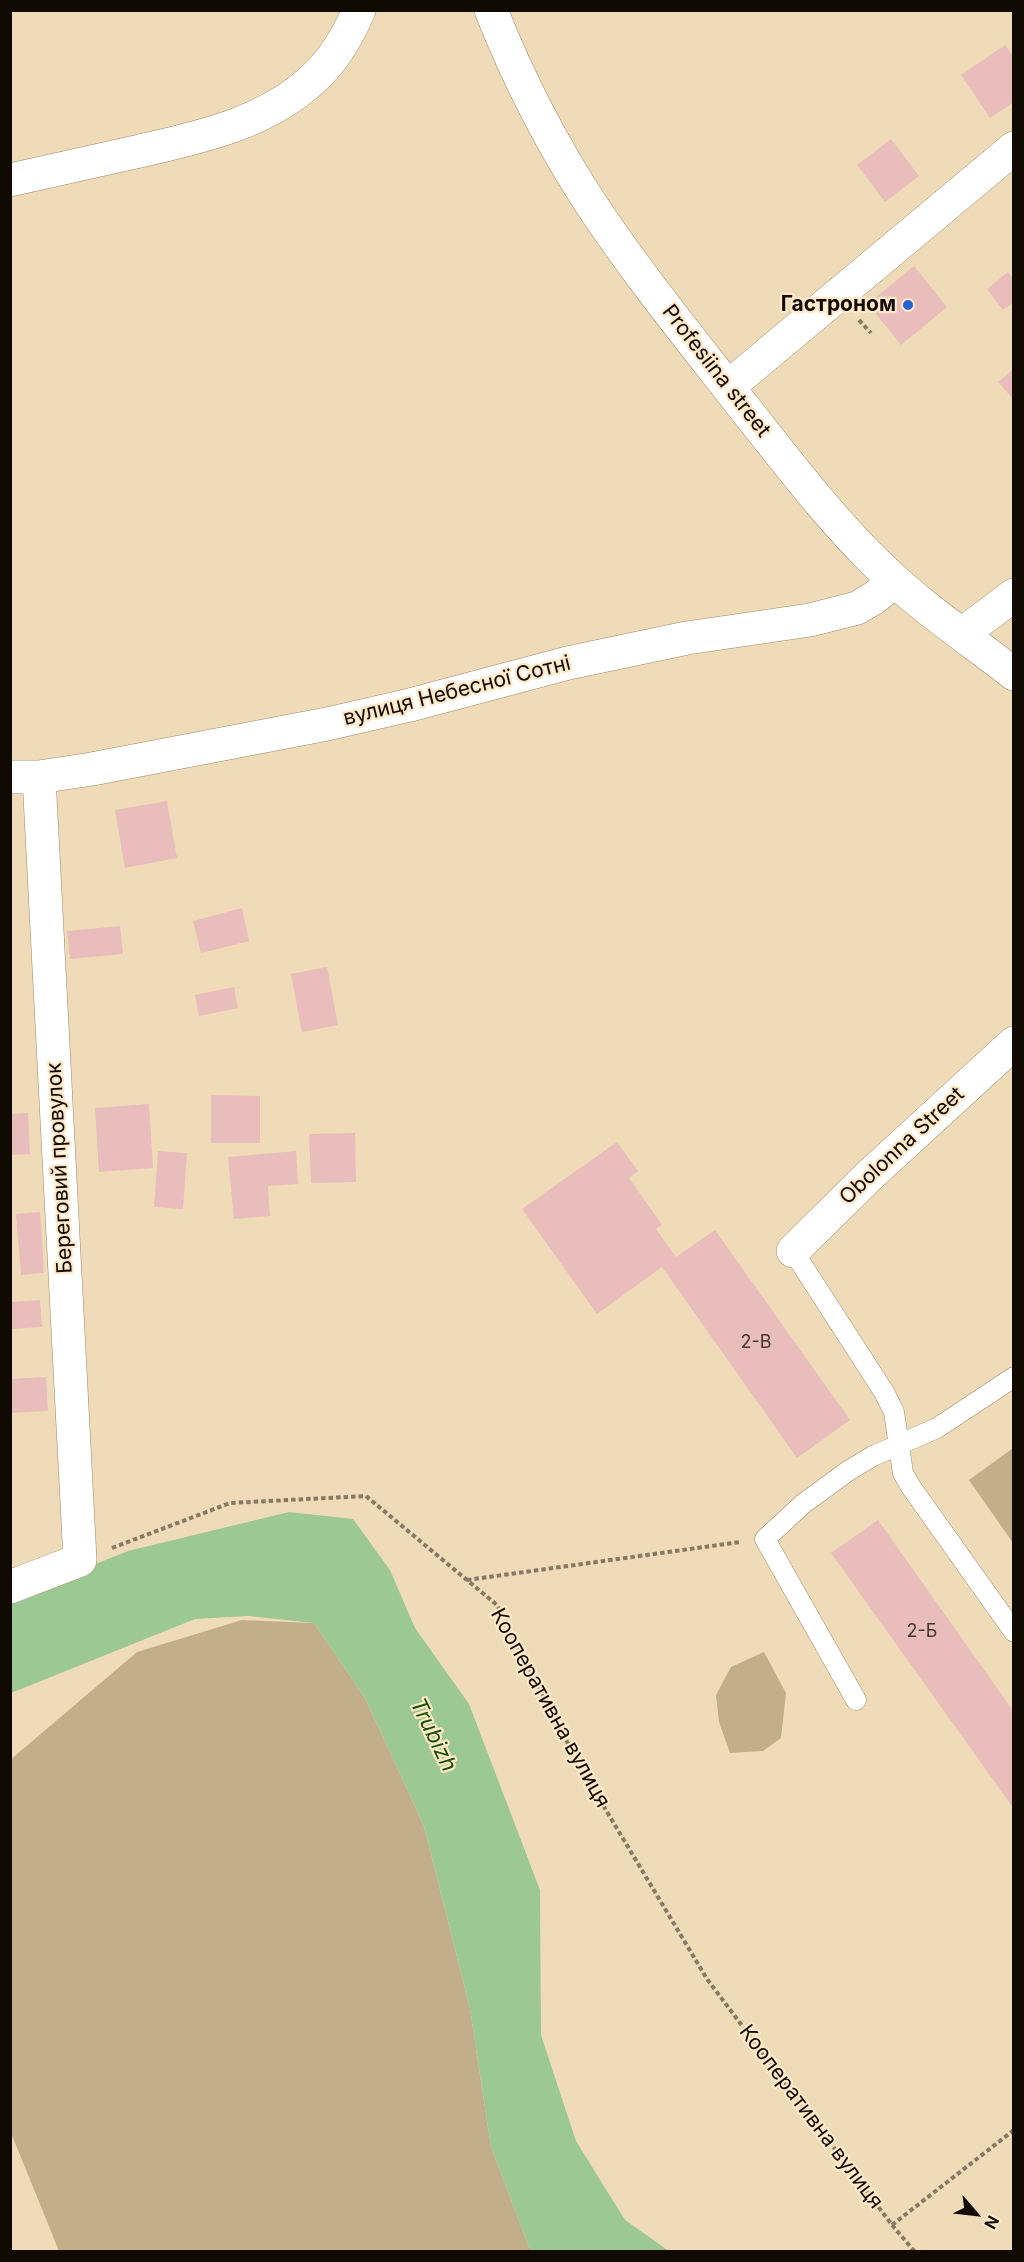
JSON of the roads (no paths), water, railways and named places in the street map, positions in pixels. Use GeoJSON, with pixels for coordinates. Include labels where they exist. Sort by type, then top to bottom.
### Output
{"type":"FeatureCollection","features":[{"type":"Feature","properties":{"kind":"street"},"geometry":{"type":"LineString","coordinates":[[10,180],[174,143],[258,117],[316,77],[344,43],[359,10]]}},
{"type":"Feature","properties":{"kind":"street","name":"Profesiina street"},"geometry":{"type":"LineString","coordinates":[[491,10],[525,89],[547,132],[590,203],[728,387],[851,537],[895,580],[1014,674]]}},
{"type":"Feature","properties":{"kind":"street"},"geometry":{"type":"LineString","coordinates":[[728,387],[1014,148]]}},
{"type":"Feature","properties":{"kind":"street","name":"вулиця Небесної Сотні"},"geometry":{"type":"LineString","coordinates":[[25,777],[160,757],[327,724],[410,705],[568,663],[687,638],[810,620],[857,608],[874,598],[895,580]]}},
{"type":"Feature","properties":{"kind":"street"},"geometry":{"type":"LineString","coordinates":[[962,634],[1014,594]]}},
{"type":"Feature","properties":{"kind":"street","name":"Береговий провулок"},"geometry":{"type":"LineString","coordinates":[[10,1587],[80,1560],[25,777]]}},
{"type":"Feature","properties":{"kind":"street","name":"Obolonna Street"},"geometry":{"type":"LineString","coordinates":[[793,1251],[869,1176],[1014,1043]]}},
{"type":"Feature","properties":{"kind":"lane"},"geometry":{"type":"LineString","coordinates":[[793,1251],[884,1392],[894,1412],[903,1473],[911,1487],[1014,1632]]}},
{"type":"Feature","properties":{"kind":"lane"},"geometry":{"type":"LineString","coordinates":[[856,1700],[765,1539],[803,1504],[848,1471],[873,1456],[949,1422],[1014,1377]]}},
{"type":"Feature","properties":{"kind":"water","name":"Trubizh"},"geometry":{"type":"Polygon","coordinates":[[[289,1512],[353,1519],[390,1570],[415,1628],[469,1704],[540,1890],[541,2035],[576,2141],[625,2220],[669,2251],[535,2252],[529,2247],[491,2147],[470,2009],[424,1826],[365,1698],[314,1623],[248,1616],[195,1619],[11,1693],[11,1598],[128,1551],[289,1512]]]}},
{"type":"Feature","properties":{"kind":"place","name":"Гастроном"},"geometry":{"type":"Point","coordinates":[908,305]}}]}
